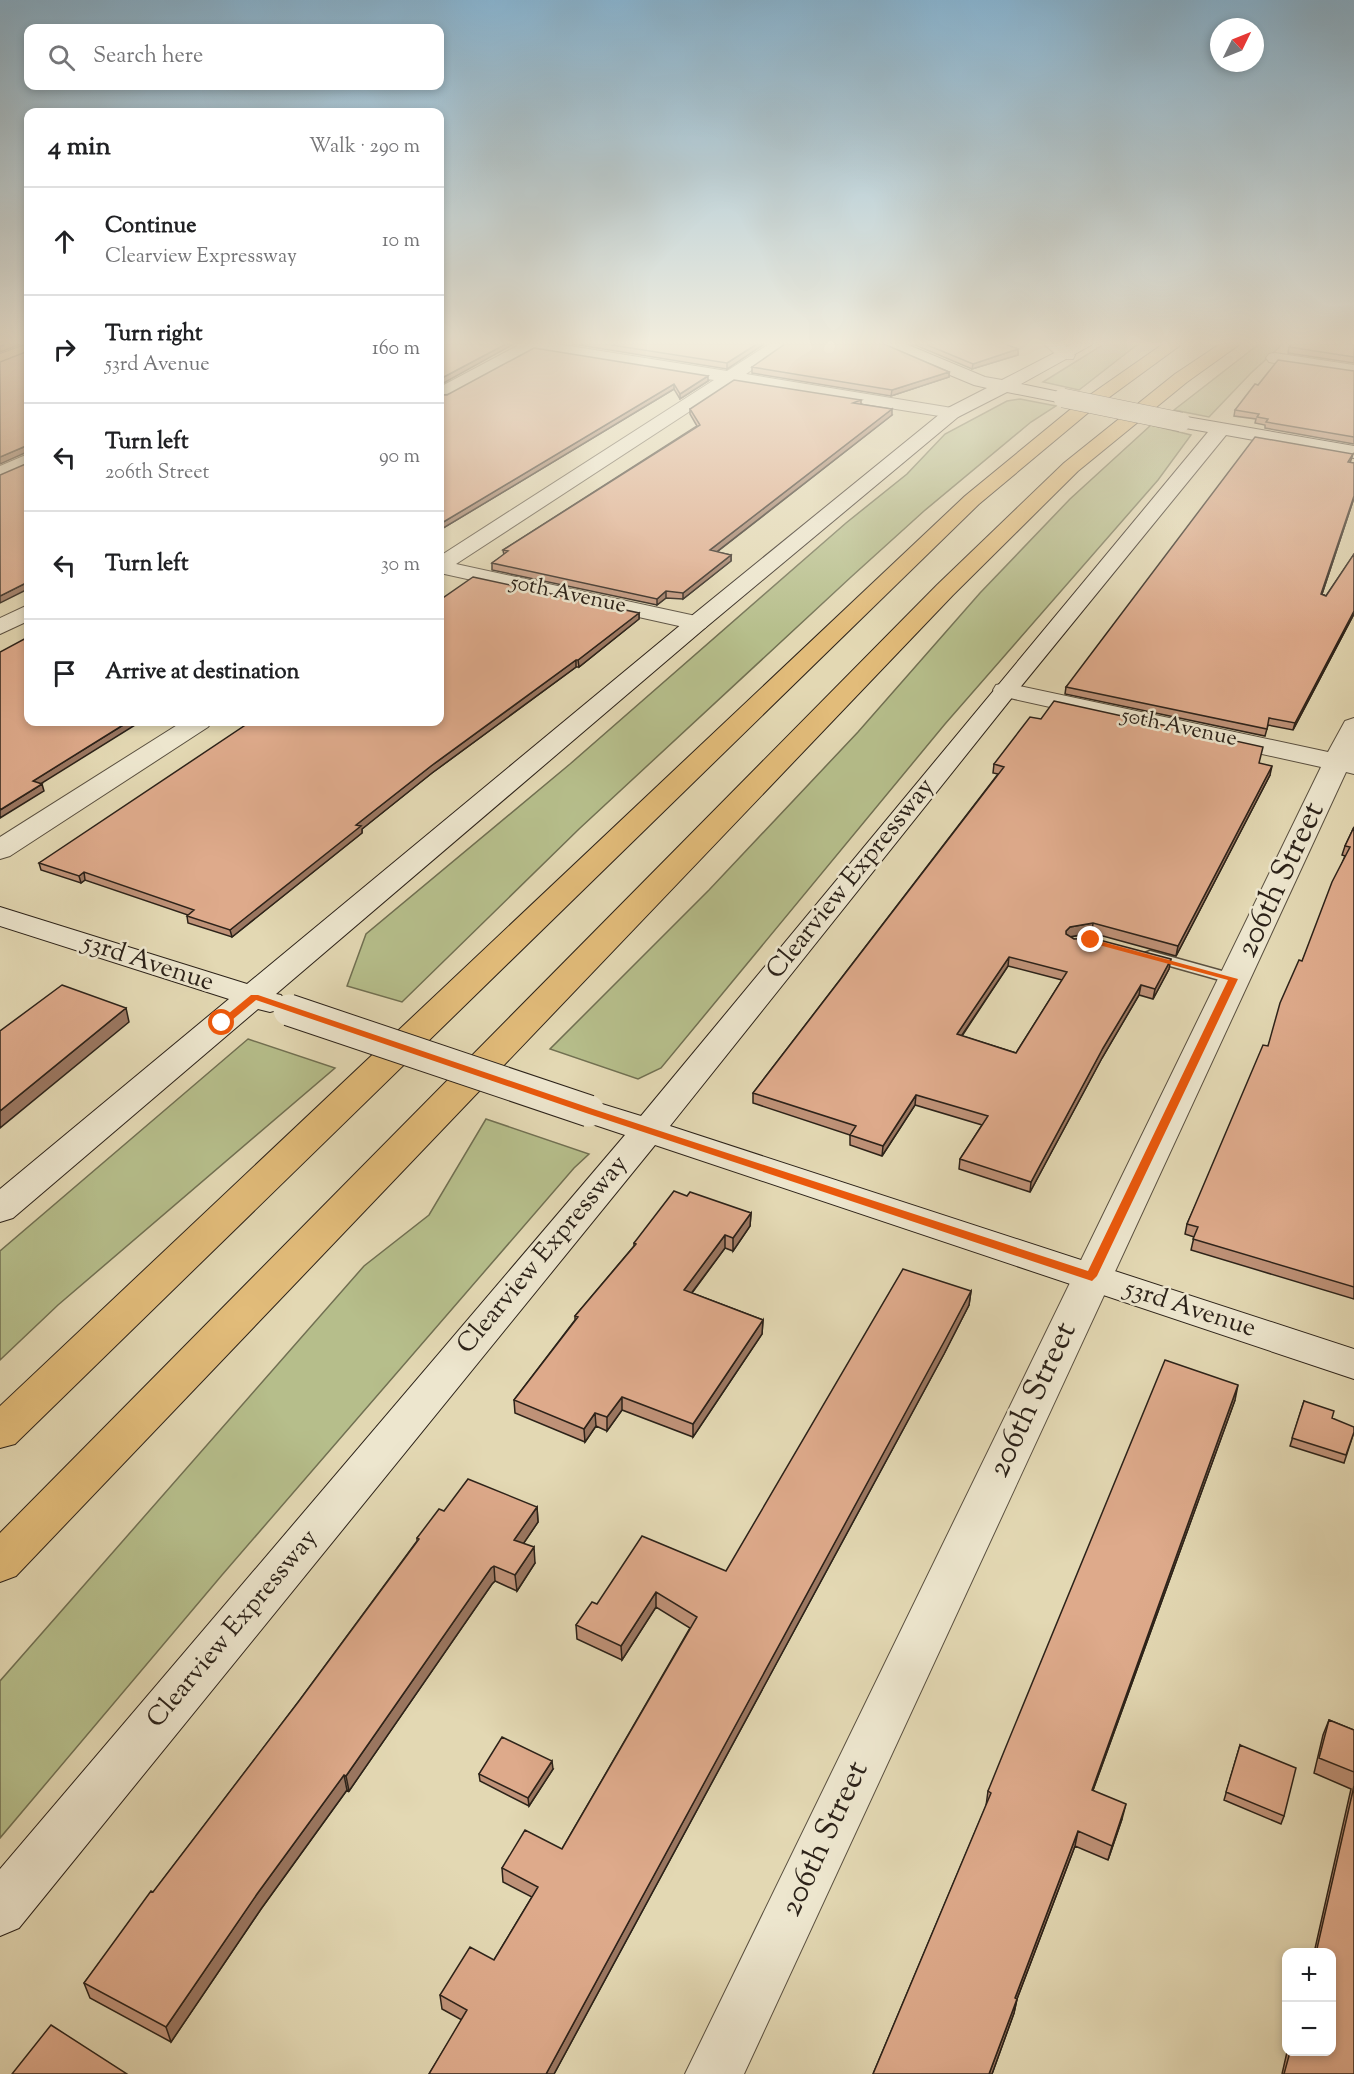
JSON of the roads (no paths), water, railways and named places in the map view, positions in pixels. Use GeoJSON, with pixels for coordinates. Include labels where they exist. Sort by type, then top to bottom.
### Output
{"type":"FeatureCollection","features":[{"type":"Feature","properties":{"kind":"main road"},"geometry":{"type":"LineString","coordinates":[[0,1432],[972,500],[1043,441]]}},
{"type":"Feature","properties":{"kind":"main road"},"geometry":{"type":"LineString","coordinates":[[0,1563],[945,590],[1071,467],[1103,441]]}},
{"type":"Feature","properties":{"kind":"street"},"geometry":{"type":"LineString","coordinates":[[444,563],[631,441]]}},
{"type":"Feature","properties":{"kind":"street"},"geometry":{"type":"LineString","coordinates":[[0,1209],[697,623],[918,441]]}},
{"type":"Feature","properties":{"kind":"street","name":"Clearview Expressway"},"geometry":{"type":"LineString","coordinates":[[0,1910],[648,1130],[1005,690],[1211,441]]}},
{"type":"Feature","properties":{"kind":"street"},"geometry":{"type":"LineString","coordinates":[[1286,441],[1354,452]]}},
{"type":"Feature","properties":{"kind":"street"},"geometry":{"type":"LineString","coordinates":[[0,473],[24,462]]}},
{"type":"Feature","properties":{"kind":"street"},"geometry":{"type":"LineString","coordinates":[[0,473],[24,477]]}},
{"type":"Feature","properties":{"kind":"street","name":"50th Avenue"},"geometry":{"type":"LineString","coordinates":[[444,567],[697,623]]}},
{"type":"Feature","properties":{"kind":"street"},"geometry":{"type":"LineString","coordinates":[[0,627],[24,614]]}},
{"type":"Feature","properties":{"kind":"street","name":"50th Avenue"},"geometry":{"type":"LineString","coordinates":[[1005,690],[1345,764]]}},
{"type":"Feature","properties":{"kind":"street"},"geometry":{"type":"LineString","coordinates":[[0,850],[193,726]]}},
{"type":"Feature","properties":{"kind":"street","name":"206th Street"},"geometry":{"type":"LineString","coordinates":[[714,2074],[1234,979],[1345,764],[1354,726]]}},
{"type":"Feature","properties":{"kind":"street","name":"53rd Avenue"},"geometry":{"type":"LineString","coordinates":[[0,916],[254,997],[590,1111],[1354,1364]]}},
{"type":"Feature","properties":{"kind":"lane"},"geometry":{"type":"LineString","coordinates":[[1135,952],[1234,979]]}}]}
